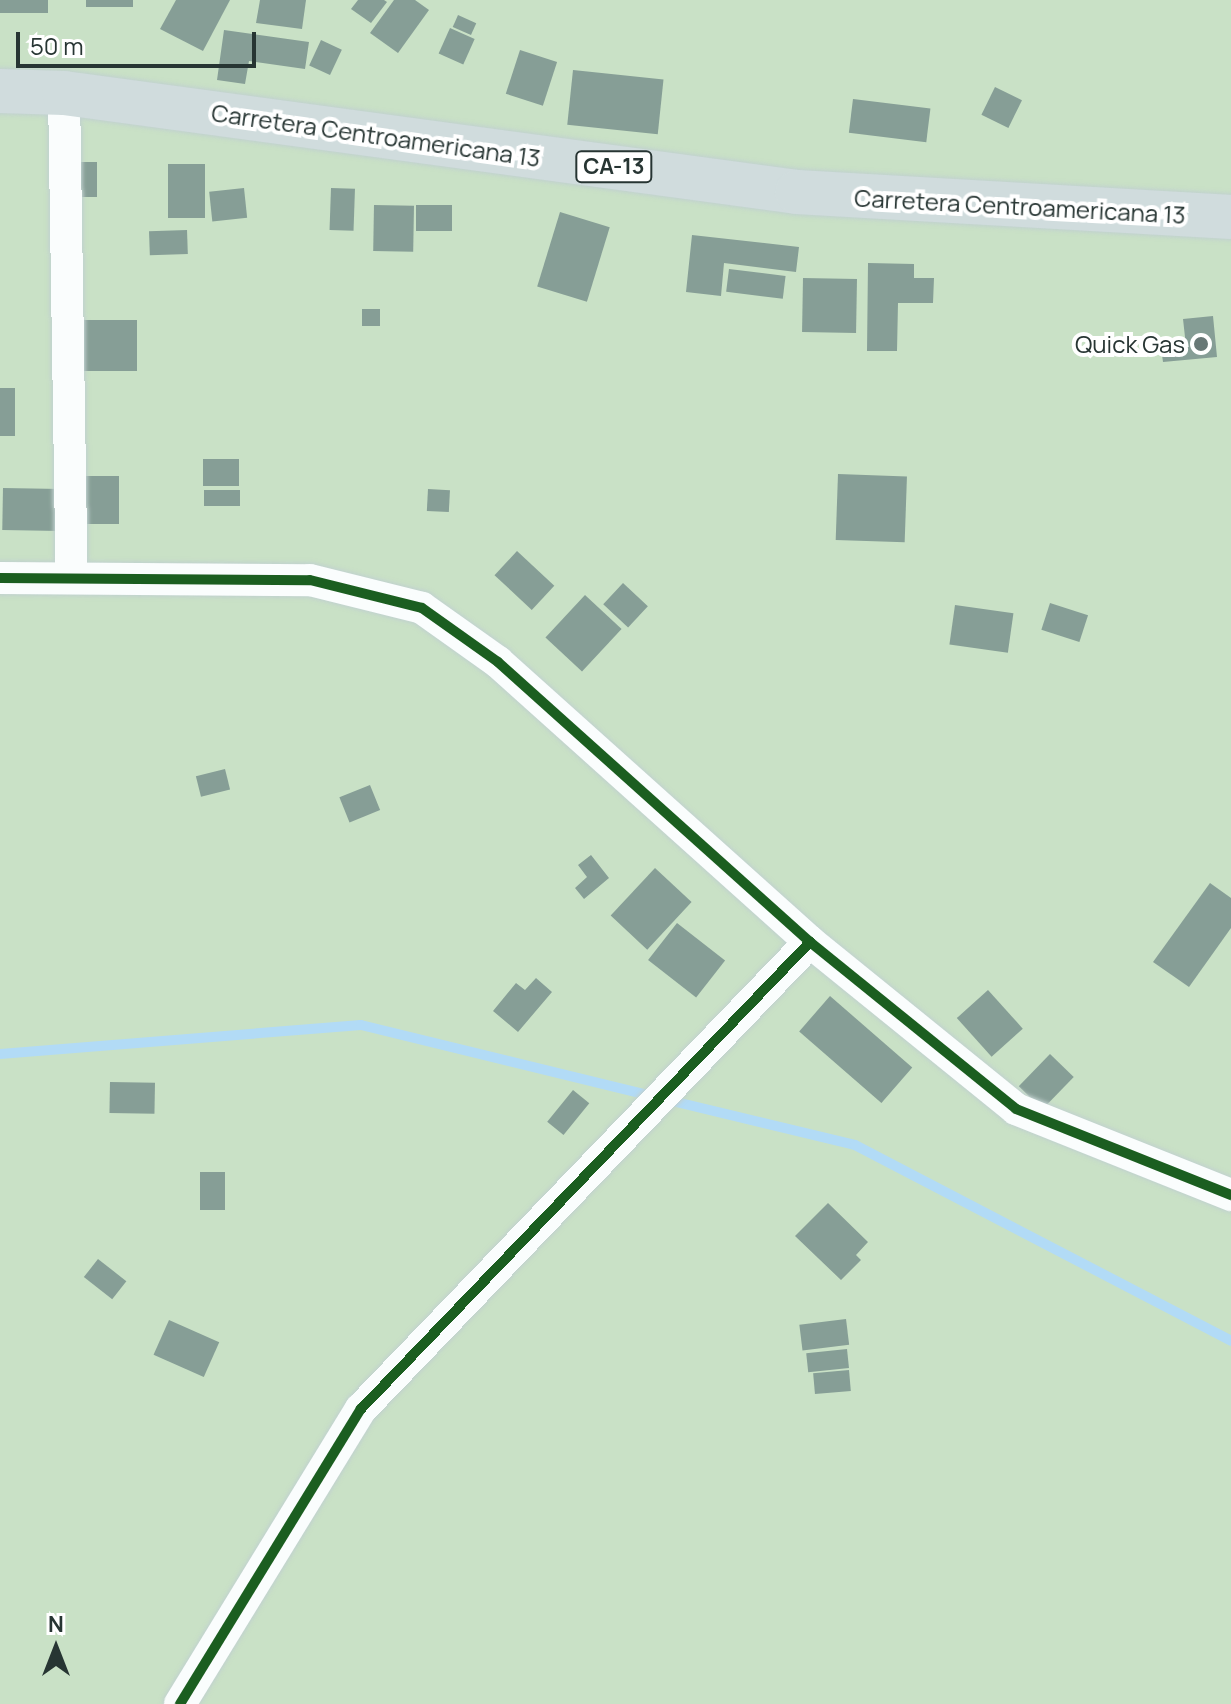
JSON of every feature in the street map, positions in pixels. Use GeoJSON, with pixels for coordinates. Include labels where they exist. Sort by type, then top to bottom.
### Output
{"type":"FeatureCollection","features":[{"type":"Feature","properties":{"kind":"highway","name":"Carretera Centroamericana 13"},"geometry":{"type":"LineString","coordinates":[[0,91],[64,93],[797,192],[1231,217]]}},
{"type":"Feature","properties":{"kind":"street"},"geometry":{"type":"LineString","coordinates":[[64,93],[72,577]]}},
{"type":"Feature","properties":{"kind":"street"},"geometry":{"type":"LineString","coordinates":[[0,578],[310,580],[422,608],[498,662],[810,942],[1016,1109],[1231,1195]]}},
{"type":"Feature","properties":{"kind":"street"},"geometry":{"type":"LineString","coordinates":[[180,1704],[361,1409],[810,942]]}},
{"type":"Feature","properties":{"kind":"green space"},"geometry":{"type":"Polygon","coordinates":[[[0,0],[1231,0],[1231,1704],[0,1704],[0,0]]]}},
{"type":"Feature","properties":{"kind":"building"},"geometry":{"type":"Polygon","coordinates":[[[0,0],[48,0],[48,13],[0,13],[0,0]]]}},
{"type":"Feature","properties":{"kind":"building"},"geometry":{"type":"Polygon","coordinates":[[[86,0],[133,0],[133,7],[86,7],[86,0]]]}},
{"type":"Feature","properties":{"kind":"building"},"geometry":{"type":"Polygon","coordinates":[[[176,0],[230,0],[203,51],[160,29],[176,0]]]}},
{"type":"Feature","properties":{"kind":"building"},"geometry":{"type":"Polygon","coordinates":[[[260,0],[306,0],[302,29],[256,23],[260,0]]]}},
{"type":"Feature","properties":{"kind":"building"},"geometry":{"type":"Polygon","coordinates":[[[358,0],[387,2],[371,23],[351,9],[358,0]]]}},
{"type":"Feature","properties":{"kind":"building"},"geometry":{"type":"Polygon","coordinates":[[[394,0],[415,0],[429,10],[398,53],[370,33],[394,0]]]}},
{"type":"Feature","properties":{"kind":"building"},"geometry":{"type":"Polygon","coordinates":[[[458,15],[476,23],[471,35],[453,27],[458,15]]]}},
{"type":"Feature","properties":{"kind":"building"},"geometry":{"type":"Polygon","coordinates":[[[450,28],[475,39],[463,65],[439,54],[450,28]]]}},
{"type":"Feature","properties":{"kind":"building"},"geometry":{"type":"Polygon","coordinates":[[[224,30],[309,42],[305,69],[249,61],[245,84],[217,80],[224,30]]]}},
{"type":"Feature","properties":{"kind":"building"},"geometry":{"type":"Polygon","coordinates":[[[321,40],[342,50],[330,75],[309,65],[321,40]]]}},
{"type":"Feature","properties":{"kind":"building"},"geometry":{"type":"Polygon","coordinates":[[[520,50],[557,62],[543,106],[506,94],[520,50]]]}},
{"type":"Feature","properties":{"kind":"building"},"geometry":{"type":"Polygon","coordinates":[[[573,70],[664,80],[658,134],[567,125],[573,70]]]}},
{"type":"Feature","properties":{"kind":"building"},"geometry":{"type":"Polygon","coordinates":[[[995,87],[1022,100],[1008,128],[981,115],[995,87]]]}},
{"type":"Feature","properties":{"kind":"building"},"geometry":{"type":"Polygon","coordinates":[[[853,99],[930,109],[926,142],[849,133],[853,99]]]}},
{"type":"Feature","properties":{"kind":"building"},"geometry":{"type":"Polygon","coordinates":[[[63,162],[97,162],[97,197],[63,197],[63,162]]]}},
{"type":"Feature","properties":{"kind":"building"},"geometry":{"type":"Polygon","coordinates":[[[168,164],[205,164],[205,218],[168,218],[168,164]]]}},
{"type":"Feature","properties":{"kind":"building"},"geometry":{"type":"Polygon","coordinates":[[[244,188],[247,218],[212,221],[209,192],[244,188]]]}},
{"type":"Feature","properties":{"kind":"building"},"geometry":{"type":"Polygon","coordinates":[[[331,188],[355,189],[354,231],[330,230],[331,188]]]}},
{"type":"Feature","properties":{"kind":"building"},"geometry":{"type":"Polygon","coordinates":[[[374,205],[414,206],[413,252],[373,251],[374,205]]]}},
{"type":"Feature","properties":{"kind":"building"},"geometry":{"type":"Polygon","coordinates":[[[416,205],[452,205],[452,231],[416,231],[416,205]]]}},
{"type":"Feature","properties":{"kind":"building"},"geometry":{"type":"Polygon","coordinates":[[[560,212],[610,227],[587,302],[537,287],[560,212]]]}},
{"type":"Feature","properties":{"kind":"building"},"geometry":{"type":"Polygon","coordinates":[[[187,230],[188,254],[150,255],[149,231],[187,230]]]}},
{"type":"Feature","properties":{"kind":"building"},"geometry":{"type":"Polygon","coordinates":[[[692,235],[799,247],[796,272],[724,263],[721,296],[686,292],[692,235]]]}},
{"type":"Feature","properties":{"kind":"building"},"geometry":{"type":"Polygon","coordinates":[[[868,263],[914,264],[914,278],[934,278],[933,303],[898,303],[897,351],[867,351],[868,263]]]}},
{"type":"Feature","properties":{"kind":"building"},"geometry":{"type":"Polygon","coordinates":[[[729,269],[786,276],[783,299],[726,292],[729,269]]]}},
{"type":"Feature","properties":{"kind":"building"},"geometry":{"type":"Polygon","coordinates":[[[803,278],[857,279],[856,333],[802,332],[803,278]]]}},
{"type":"Feature","properties":{"kind":"building"},"geometry":{"type":"Polygon","coordinates":[[[362,309],[380,309],[380,326],[362,326],[362,309]]]}},
{"type":"Feature","properties":{"kind":"building"},"geometry":{"type":"Polygon","coordinates":[[[1213,316],[1217,357],[1163,362],[1161,348],[1186,346],[1183,319],[1213,316]]]}},
{"type":"Feature","properties":{"kind":"building"},"geometry":{"type":"Polygon","coordinates":[[[79,320],[137,320],[137,371],[79,371],[79,320]]]}},
{"type":"Feature","properties":{"kind":"building"},"geometry":{"type":"Polygon","coordinates":[[[0,388],[15,388],[15,436],[0,436],[0,388]]]}},
{"type":"Feature","properties":{"kind":"building"},"geometry":{"type":"Polygon","coordinates":[[[203,459],[239,459],[239,486],[203,486],[203,459]]]}},
{"type":"Feature","properties":{"kind":"building"},"geometry":{"type":"Polygon","coordinates":[[[838,474],[907,476],[905,542],[836,540],[838,474]]]}},
{"type":"Feature","properties":{"kind":"building"},"geometry":{"type":"Polygon","coordinates":[[[78,476],[119,476],[119,524],[78,524],[78,476]]]}},
{"type":"Feature","properties":{"kind":"building"},"geometry":{"type":"Polygon","coordinates":[[[3,488],[61,489],[60,531],[2,530],[3,488]]]}},
{"type":"Feature","properties":{"kind":"building"},"geometry":{"type":"Polygon","coordinates":[[[428,489],[450,490],[449,512],[427,511],[428,489]]]}},
{"type":"Feature","properties":{"kind":"building"},"geometry":{"type":"Polygon","coordinates":[[[204,490],[240,490],[240,506],[204,506],[204,490]]]}},
{"type":"Feature","properties":{"kind":"building"},"geometry":{"type":"Polygon","coordinates":[[[517,551],[554,586],[532,610],[494,575],[517,551]]]}},
{"type":"Feature","properties":{"kind":"building"},"geometry":{"type":"Polygon","coordinates":[[[623,583],[648,606],[628,627],[603,604],[623,583]]]}},
{"type":"Feature","properties":{"kind":"building"},"geometry":{"type":"Polygon","coordinates":[[[585,595],[622,629],[582,672],[545,637],[585,595]]]}},
{"type":"Feature","properties":{"kind":"building"},"geometry":{"type":"Polygon","coordinates":[[[1050,603],[1088,615],[1079,642],[1041,630],[1050,603]]]}},
{"type":"Feature","properties":{"kind":"building"},"geometry":{"type":"Polygon","coordinates":[[[955,605],[1013,613],[1008,653],[949,645],[955,605]]]}},
{"type":"Feature","properties":{"kind":"building"},"geometry":{"type":"Polygon","coordinates":[[[225,769],[230,789],[201,797],[196,776],[225,769]]]}},
{"type":"Feature","properties":{"kind":"building"},"geometry":{"type":"Polygon","coordinates":[[[370,785],[380,810],[350,822],[339,797],[370,785]]]}},
{"type":"Feature","properties":{"kind":"building"},"geometry":{"type":"Polygon","coordinates":[[[591,855],[609,878],[584,899],[575,888],[587,877],[578,865],[591,855]]]}},
{"type":"Feature","properties":{"kind":"building"},"geometry":{"type":"Polygon","coordinates":[[[655,868],[692,902],[647,950],[611,916],[655,868]]]}},
{"type":"Feature","properties":{"kind":"building"},"geometry":{"type":"Polygon","coordinates":[[[1210,883],[1231,898],[1231,928],[1189,987],[1153,962],[1210,883]]]}},
{"type":"Feature","properties":{"kind":"building"},"geometry":{"type":"Polygon","coordinates":[[[677,923],[725,961],[696,998],[648,960],[677,923]]]}},
{"type":"Feature","properties":{"kind":"building"},"geometry":{"type":"Polygon","coordinates":[[[536,978],[552,992],[518,1032],[493,1011],[516,983],[525,990],[536,978]]]}},
{"type":"Feature","properties":{"kind":"building"},"geometry":{"type":"Polygon","coordinates":[[[988,990],[1023,1029],[992,1057],[957,1018],[988,990]]]}},
{"type":"Feature","properties":{"kind":"building"},"geometry":{"type":"Polygon","coordinates":[[[830,996],[912,1068],[881,1103],[799,1031],[830,996]]]}},
{"type":"Feature","properties":{"kind":"building"},"geometry":{"type":"Polygon","coordinates":[[[1050,1054],[1074,1077],[1042,1109],[1019,1086],[1050,1054]]]}},
{"type":"Feature","properties":{"kind":"building"},"geometry":{"type":"Polygon","coordinates":[[[110,1082],[155,1083],[154,1114],[109,1113],[110,1082]]]}},
{"type":"Feature","properties":{"kind":"building"},"geometry":{"type":"Polygon","coordinates":[[[573,1090],[589,1103],[564,1135],[547,1122],[573,1090]]]}},
{"type":"Feature","properties":{"kind":"building"},"geometry":{"type":"Polygon","coordinates":[[[200,1172],[225,1172],[225,1210],[200,1210],[200,1172]]]}},
{"type":"Feature","properties":{"kind":"building"},"geometry":{"type":"Polygon","coordinates":[[[828,1203],[868,1242],[856,1255],[861,1260],[841,1280],[795,1236],[828,1203]]]}},
{"type":"Feature","properties":{"kind":"building"},"geometry":{"type":"Polygon","coordinates":[[[98,1259],[126,1281],[112,1299],[84,1277],[98,1259]]]}},
{"type":"Feature","properties":{"kind":"building"},"geometry":{"type":"Polygon","coordinates":[[[846,1319],[849,1345],[803,1351],[799,1325],[846,1319]]]}},
{"type":"Feature","properties":{"kind":"building"},"geometry":{"type":"Polygon","coordinates":[[[169,1320],[219,1342],[204,1377],[154,1355],[169,1320]]]}},
{"type":"Feature","properties":{"kind":"building"},"geometry":{"type":"Polygon","coordinates":[[[847,1349],[849,1368],[808,1372],[806,1353],[847,1349]]]}},
{"type":"Feature","properties":{"kind":"building"},"geometry":{"type":"Polygon","coordinates":[[[849,1370],[851,1391],[815,1394],[813,1373],[849,1370]]]}},
{"type":"Feature","properties":{"kind":"waterway"},"geometry":{"type":"LineString","coordinates":[[0,1054],[361,1025],[652,1096]]}},
{"type":"Feature","properties":{"kind":"waterway"},"geometry":{"type":"LineString","coordinates":[[668,1100],[855,1145],[1231,1341]]}},
{"type":"Feature","properties":{"kind":"cycle path"},"geometry":{"type":"LineString","coordinates":[[0,578],[310,580],[422,608],[498,662],[810,942],[1016,1109],[1231,1195]]}},
{"type":"Feature","properties":{"kind":"cycle path"},"geometry":{"type":"LineString","coordinates":[[180,1704],[361,1409],[810,942]]}},
{"type":"Feature","properties":{"kind":"place","name":"Quick Gas"},"geometry":{"type":"Point","coordinates":[1201,344]}}]}
